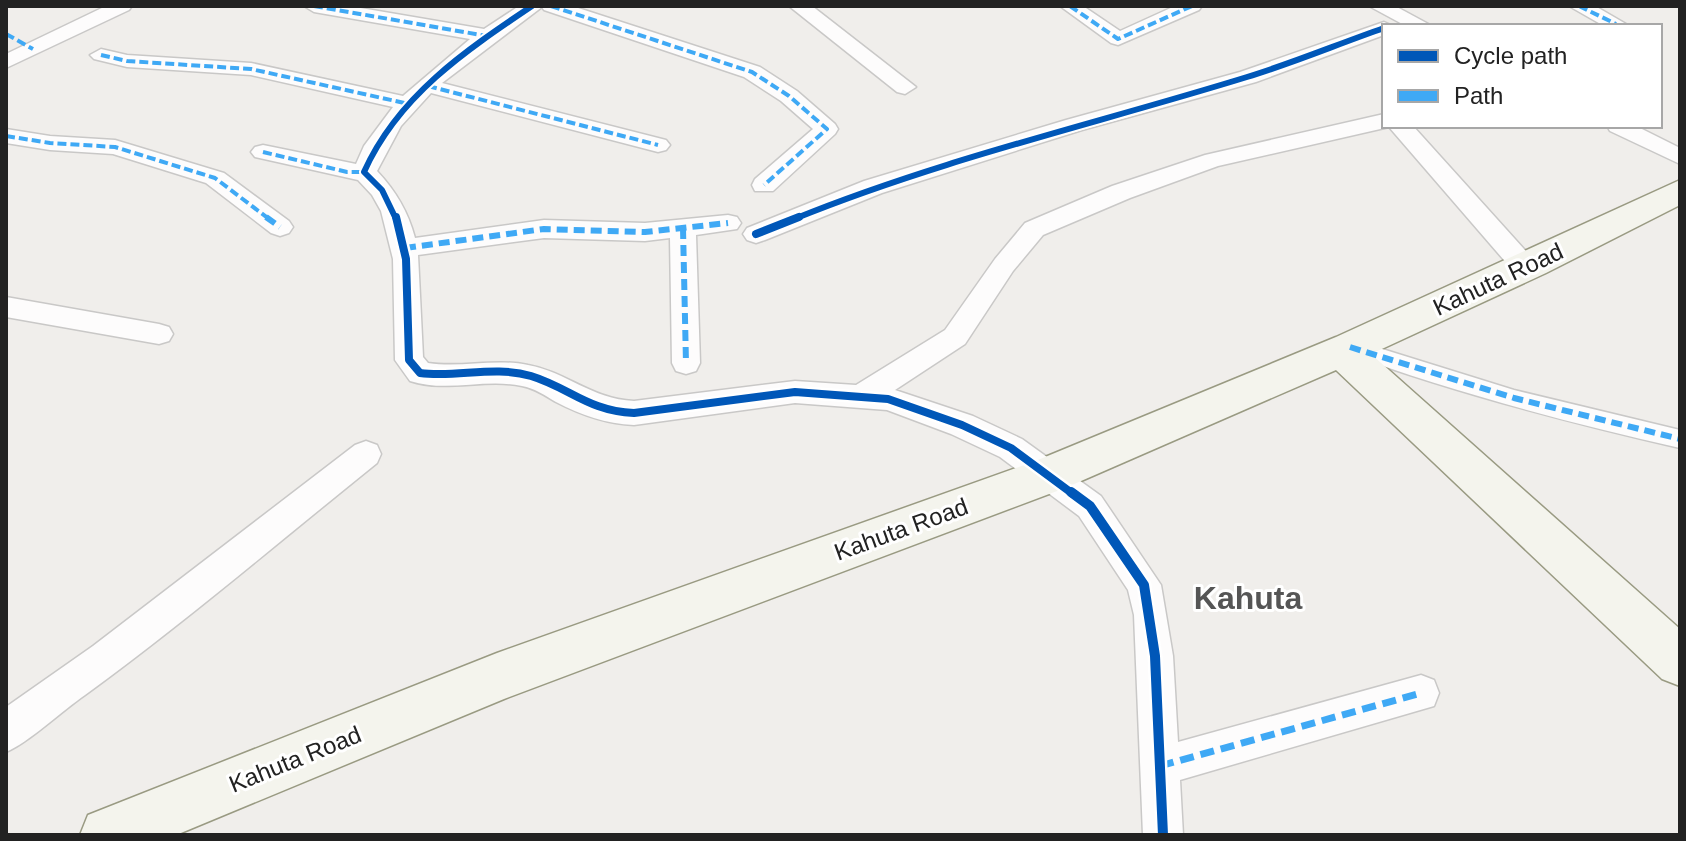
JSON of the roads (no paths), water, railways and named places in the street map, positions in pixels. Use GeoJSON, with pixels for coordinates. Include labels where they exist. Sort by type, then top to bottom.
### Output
{"type":"FeatureCollection","features":[{"type":"Feature","properties":{"kind":"main road","name":"Kahuta Road"},"geometry":{"type":"LineString","coordinates":[[108,835],[497,677],[1049,475],[1346,349],[1525,267],[1680,191]]}},
{"type":"Feature","properties":{"kind":"main road"},"geometry":{"type":"LineString","coordinates":[[1346,349],[1680,662]]}},
{"type":"Feature","properties":{"kind":"street"},"geometry":{"type":"LineString","coordinates":[[6,62],[122,6]]}},
{"type":"Feature","properties":{"kind":"street"},"geometry":{"type":"LineString","coordinates":[[314,6],[487,36]]}},
{"type":"Feature","properties":{"kind":"street"},"geometry":{"type":"LineString","coordinates":[[364,172],[388,127],[419,95],[487,36],[532,6]]}},
{"type":"Feature","properties":{"kind":"street"},"geometry":{"type":"LineString","coordinates":[[551,6],[705,54],[752,72],[789,96],[827,129],[764,185]]}},
{"type":"Feature","properties":{"kind":"street"},"geometry":{"type":"LineString","coordinates":[[799,6],[905,87]]}},
{"type":"Feature","properties":{"kind":"street"},"geometry":{"type":"LineString","coordinates":[[1070,6],[1118,39],[1192,6]]}},
{"type":"Feature","properties":{"kind":"street"},"geometry":{"type":"LineString","coordinates":[[1379,6],[1406,24]]}},
{"type":"Feature","properties":{"kind":"street"},"geometry":{"type":"LineString","coordinates":[[1579,6],[1619,19]]}},
{"type":"Feature","properties":{"kind":"street"},"geometry":{"type":"LineString","coordinates":[[756,234],[873,187],[1074,125],[1248,77],[1382,29]]}},
{"type":"Feature","properties":{"kind":"street"},"geometry":{"type":"LineString","coordinates":[[6,34],[33,49]]}},
{"type":"Feature","properties":{"kind":"street"},"geometry":{"type":"LineString","coordinates":[[101,55],[127,61],[251,69],[419,95],[658,145]]}},
{"type":"Feature","properties":{"kind":"street"},"geometry":{"type":"LineString","coordinates":[[859,398],[955,337],[1004,265],[1034,229],[1121,192],[1213,160],[1304,142],[1382,122]]}},
{"type":"Feature","properties":{"kind":"street"},"geometry":{"type":"LineString","coordinates":[[1402,128],[1525,267]]}},
{"type":"Feature","properties":{"kind":"street"},"geometry":{"type":"LineString","coordinates":[[1622,128],[1680,157]]}},
{"type":"Feature","properties":{"kind":"street"},"geometry":{"type":"LineString","coordinates":[[6,136],[50,143],[115,147],[215,178],[280,227]]}},
{"type":"Feature","properties":{"kind":"street"},"geometry":{"type":"LineString","coordinates":[[263,152],[347,172],[364,172],[380,185],[395,209],[405,248],[409,360],[420,373],[440,376],[495,371],[531,376],[611,412],[634,413],[795,392],[888,399],[962,425],[1011,448],[1090,506],[1144,585],[1151,615],[1163,835]]}},
{"type":"Feature","properties":{"kind":"street"},"geometry":{"type":"LineString","coordinates":[[405,248],[544,229],[645,232],[728,223]]}},
{"type":"Feature","properties":{"kind":"street"},"geometry":{"type":"LineString","coordinates":[[683,228],[686,363]]}},
{"type":"Feature","properties":{"kind":"street"},"geometry":{"type":"LineString","coordinates":[[6,307],[159,334]]}},
{"type":"Feature","properties":{"kind":"street"},"geometry":{"type":"LineString","coordinates":[[1346,349],[1544,406],[1680,439]]}},
{"type":"Feature","properties":{"kind":"street"},"geometry":{"type":"LineString","coordinates":[[6,733],[366,454]]}},
{"type":"Feature","properties":{"kind":"street"},"geometry":{"type":"LineString","coordinates":[[1160,766],[1421,693]]}},
{"type":"Feature","properties":{"kind":"district","name":"Kahuta"},"geometry":{"type":"Point","coordinates":[1248,598]}}]}
